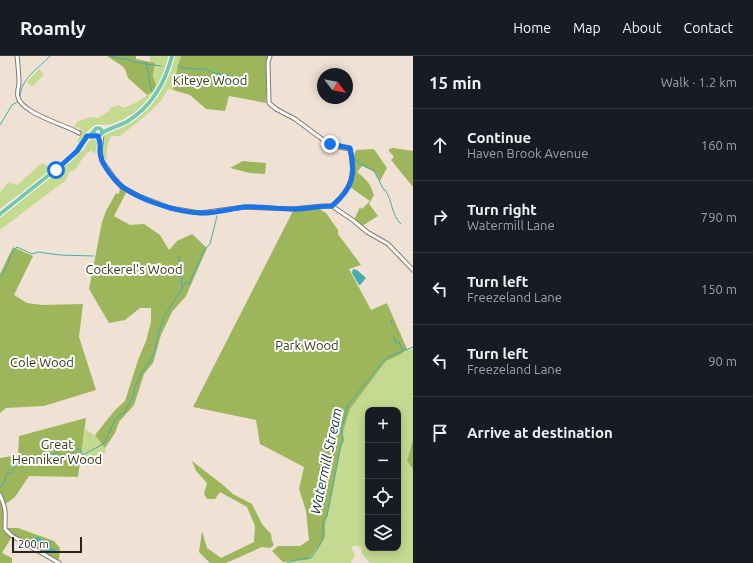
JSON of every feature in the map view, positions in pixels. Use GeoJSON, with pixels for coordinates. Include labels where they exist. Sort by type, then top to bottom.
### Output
{"type":"FeatureCollection","features":[{"type":"Feature","properties":{"kind":"main road"},"geometry":{"type":"LineString","coordinates":[[0,214],[69,159],[77,151],[87,136],[98,134],[126,122],[150,103],[165,79],[172,56]]}},
{"type":"Feature","properties":{"kind":"main road"},"geometry":{"type":"LineString","coordinates":[[98,134],[96,128],[109,128]]}},
{"type":"Feature","properties":{"kind":"street"},"geometry":{"type":"LineString","coordinates":[[17,56],[19,83],[17,96],[19,100],[28,108],[44,118],[78,131]]}},
{"type":"Feature","properties":{"kind":"street"},"geometry":{"type":"LineString","coordinates":[[270,56],[268,62],[269,103],[276,109],[295,119],[326,142],[334,146],[350,148],[352,160],[351,180],[346,193],[332,206]]}},
{"type":"Feature","properties":{"kind":"street"},"geometry":{"type":"LineString","coordinates":[[98,134],[101,143],[100,152],[102,159],[115,180],[122,187],[139,196],[170,208],[200,213],[244,207],[292,210],[332,206],[354,220],[367,232],[388,244],[413,270]]}},
{"type":"Feature","properties":{"kind":"street"},"geometry":{"type":"LineString","coordinates":[[0,495],[5,506],[7,517],[5,529],[12,536],[59,563]]}},
{"type":"Feature","properties":{"kind":"green space","name":"Kiteye Wood"},"geometry":{"type":"Polygon","coordinates":[[[107,56],[136,56],[136,59],[155,63],[153,76],[156,85],[153,91],[147,95],[128,78],[125,69],[122,66],[107,56]]]}},
{"type":"Feature","properties":{"kind":"green space"},"geometry":{"type":"Polygon","coordinates":[[[150,56],[169,56],[162,77],[150,97],[143,105],[125,118],[110,124],[96,125],[88,131],[79,143],[77,142],[81,134],[78,127],[74,128],[77,122],[90,117],[98,118],[109,111],[110,108],[119,105],[124,108],[150,93],[156,85],[153,76],[155,64],[150,62],[150,56]]]}},
{"type":"Feature","properties":{"kind":"green space"},"geometry":{"type":"Polygon","coordinates":[[[174,56],[181,56],[173,90],[168,89],[160,102],[120,136],[111,136],[107,148],[107,160],[104,158],[102,152],[105,134],[128,123],[145,111],[158,95],[163,86],[168,76],[174,56]]]}},
{"type":"Feature","properties":{"kind":"green space","name":"Kiteye Wood"},"geometry":{"type":"Polygon","coordinates":[[[181,56],[269,56],[267,62],[266,103],[229,96],[225,111],[206,109],[190,95],[173,90],[181,56]]]}},
{"type":"Feature","properties":{"kind":"green space"},"geometry":{"type":"Polygon","coordinates":[[[39,69],[44,74],[32,87],[27,82],[39,69]]]}},
{"type":"Feature","properties":{"kind":"green space"},"geometry":{"type":"Polygon","coordinates":[[[92,139],[97,141],[95,154],[91,150],[84,156],[75,170],[69,172],[66,180],[0,230],[0,217],[56,173],[60,177],[62,176],[58,171],[74,156],[83,151],[88,142],[92,139]]]}},
{"type":"Feature","properties":{"kind":"green space"},"geometry":{"type":"Polygon","coordinates":[[[393,148],[413,151],[413,187],[391,160],[394,157],[389,149],[393,148]]]}},
{"type":"Feature","properties":{"kind":"green space"},"geometry":{"type":"Polygon","coordinates":[[[374,149],[387,168],[380,181],[375,172],[362,166],[357,172],[371,187],[374,195],[369,204],[378,216],[362,226],[354,220],[360,207],[362,209],[370,201],[350,187],[354,154],[356,150],[374,149]]]}},
{"type":"Feature","properties":{"kind":"green space"},"geometry":{"type":"Polygon","coordinates":[[[243,161],[266,163],[265,174],[250,173],[230,168],[243,161]]]}},
{"type":"Feature","properties":{"kind":"green space"},"geometry":{"type":"Polygon","coordinates":[[[42,163],[53,169],[0,209],[0,192],[9,182],[17,185],[42,163]]]}},
{"type":"Feature","properties":{"kind":"green space","name":"Cockerel's Wood"},"geometry":{"type":"Polygon","coordinates":[[[120,187],[127,191],[114,216],[130,225],[144,224],[160,235],[169,250],[177,241],[192,234],[207,248],[186,296],[172,312],[161,335],[153,363],[144,374],[134,405],[119,422],[115,433],[105,448],[95,435],[115,410],[125,401],[151,322],[151,308],[140,308],[125,320],[109,323],[89,289],[102,222],[116,193],[119,194],[120,187]]]}},
{"type":"Feature","properties":{"kind":"green space","name":"Park Wood"},"geometry":{"type":"Polygon","coordinates":[[[318,208],[326,213],[338,230],[338,234],[361,265],[349,269],[371,310],[387,303],[407,349],[400,355],[386,361],[350,409],[343,432],[344,441],[341,447],[328,515],[325,523],[325,538],[309,559],[283,562],[272,551],[278,546],[300,546],[309,540],[306,511],[299,489],[304,467],[260,444],[256,420],[193,407],[293,211],[318,208]]]}},
{"type":"Feature","properties":{"kind":"green space","name":"Cole Wood"},"geometry":{"type":"Polygon","coordinates":[[[13,247],[33,256],[14,295],[27,303],[42,305],[83,304],[79,337],[96,390],[44,406],[6,408],[0,413],[0,274],[13,247]]]}},
{"type":"Feature","properties":{"kind":"green space"},"geometry":{"type":"Polygon","coordinates":[[[407,349],[413,350],[413,439],[407,461],[413,469],[413,563],[370,563],[362,554],[361,548],[358,546],[353,546],[351,547],[355,555],[351,563],[279,563],[309,559],[324,538],[325,523],[328,515],[341,447],[344,441],[343,432],[350,409],[386,361],[400,355],[407,349]]]}},
{"type":"Feature","properties":{"kind":"green space","name":"Great Henniker Wood"},"geometry":{"type":"Polygon","coordinates":[[[86,418],[78,477],[29,476],[15,497],[3,506],[5,516],[4,528],[18,528],[54,541],[60,548],[59,560],[10,536],[11,538],[2,553],[12,558],[12,563],[0,563],[0,458],[18,455],[19,436],[86,418]]]}},
{"type":"Feature","properties":{"kind":"green space"},"geometry":{"type":"Polygon","coordinates":[[[85,429],[101,441],[106,452],[79,466],[85,429]]]}},
{"type":"Feature","properties":{"kind":"green space"},"geometry":{"type":"Polygon","coordinates":[[[413,439],[413,469],[407,461],[413,439]]]}},
{"type":"Feature","properties":{"kind":"green space"},"geometry":{"type":"Polygon","coordinates":[[[192,461],[233,494],[252,504],[262,524],[271,534],[274,545],[270,548],[262,547],[226,563],[210,563],[199,552],[202,531],[207,548],[221,558],[254,542],[255,526],[247,507],[220,492],[215,499],[207,499],[204,494],[207,483],[196,471],[192,461]]]}},
{"type":"Feature","properties":{"kind":"water"},"geometry":{"type":"Polygon","coordinates":[[[353,269],[357,270],[366,278],[360,285],[352,273],[353,269]]]}},
{"type":"Feature","properties":{"kind":"water"},"geometry":{"type":"Polygon","coordinates":[[[36,537],[39,537],[44,542],[51,542],[50,548],[55,549],[56,551],[45,551],[35,540],[36,537]]]}},
{"type":"Feature","properties":{"kind":"waterway"},"geometry":{"type":"LineString","coordinates":[[20,97],[23,84],[50,56]]}},
{"type":"Feature","properties":{"kind":"waterway"},"geometry":{"type":"LineString","coordinates":[[111,56],[123,60],[123,58],[146,64],[152,92]]}},
{"type":"Feature","properties":{"kind":"waterway"},"geometry":{"type":"LineString","coordinates":[[146,64],[161,66]]}},
{"type":"Feature","properties":{"kind":"waterway"},"geometry":{"type":"LineString","coordinates":[[178,66],[189,69],[205,69],[217,74],[229,75]]}},
{"type":"Feature","properties":{"kind":"waterway"},"geometry":{"type":"LineString","coordinates":[[0,125],[12,105],[17,102]]}},
{"type":"Feature","properties":{"kind":"waterway"},"geometry":{"type":"LineString","coordinates":[[354,157],[356,161],[374,171],[384,190],[388,194],[395,216],[401,224]]}},
{"type":"Feature","properties":{"kind":"waterway"},"geometry":{"type":"LineString","coordinates":[[0,487],[3,485],[7,474],[11,473],[17,464],[19,465],[26,459],[43,458],[51,454],[52,456],[57,452],[59,455],[70,456],[75,449],[80,449],[83,455],[105,442],[114,422],[120,414],[124,413],[134,395],[134,389],[141,374],[155,352],[156,342],[164,317],[186,282],[189,284],[205,249],[210,244],[217,216]]}},
{"type":"Feature","properties":{"kind":"waterway"},"geometry":{"type":"LineString","coordinates":[[0,277],[17,247],[32,254],[38,252],[60,255],[93,256]]}},
{"type":"Feature","properties":{"kind":"waterway"},"geometry":{"type":"LineString","coordinates":[[179,256],[182,287]]}},
{"type":"Feature","properties":{"kind":"waterway"},"geometry":{"type":"LineString","coordinates":[[391,320],[392,324]]}},
{"type":"Feature","properties":{"kind":"waterway"},"geometry":{"type":"LineString","coordinates":[[394,336],[396,343],[399,342],[403,350]]}},
{"type":"Feature","properties":{"kind":"waterway","name":"Watermill Stream"},"geometry":{"type":"LineString","coordinates":[[287,563],[311,558],[321,542],[323,535],[323,523],[327,515],[343,440],[341,427],[348,405],[386,358],[413,347]]}},
{"type":"Feature","properties":{"kind":"route"},"geometry":{"type":"LineString","coordinates":[[56,170],[77,151],[87,136],[98,136],[101,143],[100,152],[102,161],[115,180],[122,187],[139,196],[170,208],[179,211],[200,213],[244,207],[292,210],[332,206],[346,193],[352,176],[350,148],[330,144]]}}]}
